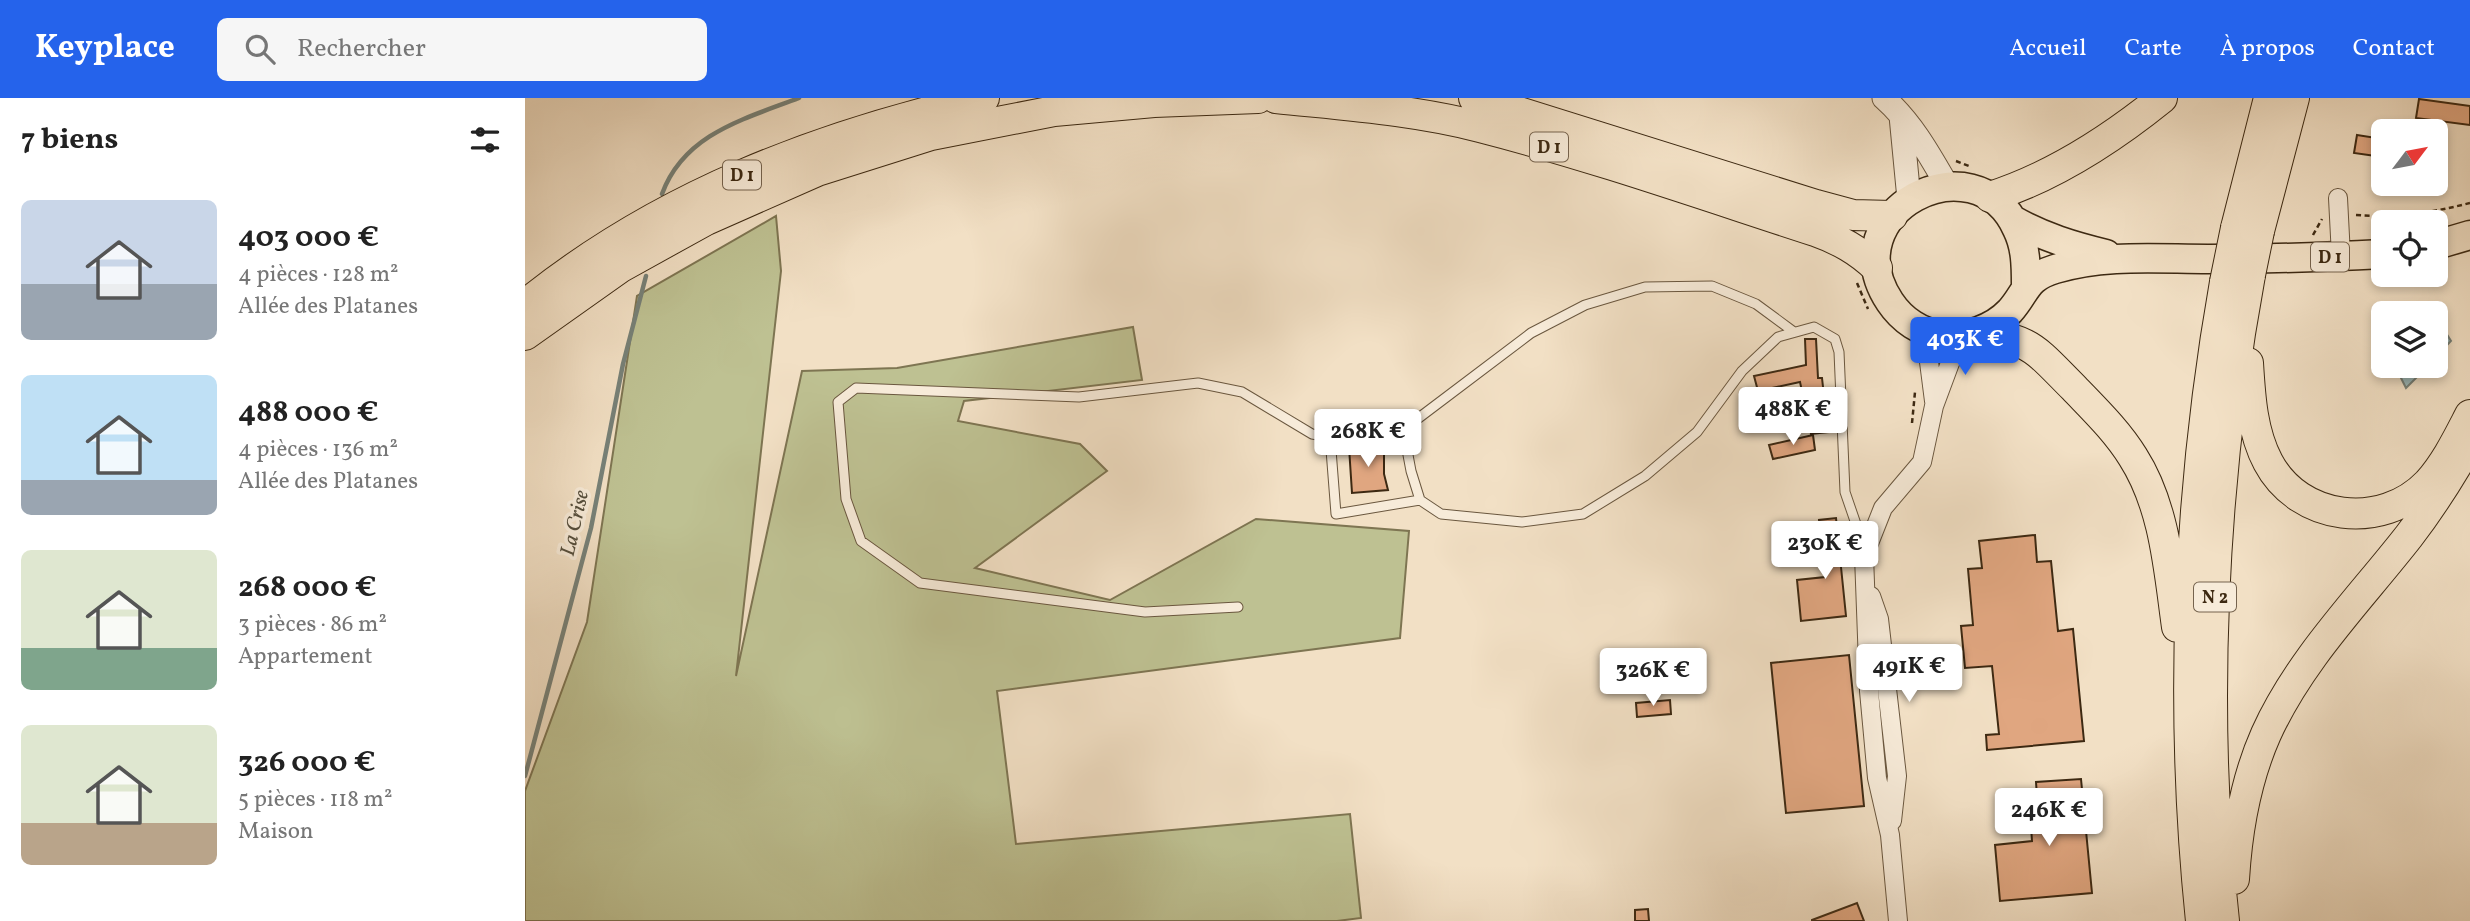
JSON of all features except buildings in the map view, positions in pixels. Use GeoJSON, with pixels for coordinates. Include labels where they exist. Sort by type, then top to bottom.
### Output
{"type":"FeatureCollection","features":[{"type":"Feature","properties":{"kind":"highway","name":"D 1"},"geometry":{"type":"LineString","coordinates":[[525,305],[624,236],[738,177],[856,131],[984,98]]}},
{"type":"Feature","properties":{"kind":"highway","name":"D 1"},"geometry":{"type":"LineString","coordinates":[[525,335],[633,260],[706,220],[817,171],[931,135],[1054,111],[1154,102],[1258,98]]}},
{"type":"Feature","properties":{"kind":"highway","name":"D 1"},"geometry":{"type":"LineString","coordinates":[[1276,98],[1370,108],[1478,126],[1628,171],[1844,242],[1861,253],[1866,274]]}},
{"type":"Feature","properties":{"kind":"highway","name":"D 1"},"geometry":{"type":"LineString","coordinates":[[1474,98],[1853,215],[1900,207]]}},
{"type":"Feature","properties":{"kind":"highway"},"geometry":{"type":"LineString","coordinates":[[1990,197],[2024,186],[2070,162],[2162,98]]}},
{"type":"Feature","properties":{"kind":"highway","name":"N 2"},"geometry":{"type":"LineString","coordinates":[[2201,921],[2194,837],[2190,712],[2192,597],[2198,503],[2208,389],[2248,229],[2269,98]]}},
{"type":"Feature","properties":{"kind":"highway","name":"N 2"},"geometry":{"type":"LineString","coordinates":[[2248,229],[2294,98]]}},
{"type":"Feature","properties":{"kind":"highway"},"geometry":{"type":"LineString","coordinates":[[2237,278],[2256,429],[2267,461],[2275,474],[2298,496],[2323,509],[2354,515],[2395,505],[2427,483],[2442,465],[2470,415]]}},
{"type":"Feature","properties":{"kind":"highway","name":"N 2"},"geometry":{"type":"LineString","coordinates":[[2224,921],[2214,768],[2216,592],[2229,413],[2237,346],[2237,278]]}},
{"type":"Feature","properties":{"kind":"highway"},"geometry":{"type":"LineString","coordinates":[[1967,334],[2004,335],[2032,347],[2102,417],[2135,459],[2151,493],[2162,529],[2190,712]]}},
{"type":"Feature","properties":{"kind":"highway"},"geometry":{"type":"LineString","coordinates":[[2232,921],[2237,846],[2246,795],[2257,755],[2275,715],[2322,643],[2423,517],[2470,442]]}},
{"type":"Feature","properties":{"kind":"main road"},"geometry":{"type":"LineString","coordinates":[[1948,187],[1970,189],[1990,197],[2003,208],[2013,220],[2022,240],[2026,286],[2011,310],[1991,326],[1967,334],[1939,335],[1916,327],[1896,312],[1883,292],[1866,274],[1880,241],[1900,207],[1928,190],[1948,187]]}},
{"type":"Feature","properties":{"kind":"main road","name":"D 1"},"geometry":{"type":"LineString","coordinates":[[2013,220],[2061,243],[2119,258]]}},
{"type":"Feature","properties":{"kind":"main road"},"geometry":{"type":"LineString","coordinates":[[2448,242],[2470,235]]}},
{"type":"Feature","properties":{"kind":"main road"},"geometry":{"type":"LineString","coordinates":[[2448,252],[2470,258]]}},
{"type":"Feature","properties":{"kind":"main road","name":"D 1"},"geometry":{"type":"LineString","coordinates":[[2026,286],[2054,269],[2119,258],[2223,259],[2371,255]]}},
{"type":"Feature","properties":{"kind":"street"},"geometry":{"type":"LineString","coordinates":[[1892,106],[1900,207]]}},
{"type":"Feature","properties":{"kind":"street"},"geometry":{"type":"LineString","coordinates":[[1892,106],[1929,155],[1948,187]]}},
{"type":"Feature","properties":{"kind":"street"},"geometry":{"type":"LineString","coordinates":[[2338,206],[2341,257]]}},
{"type":"Feature","properties":{"kind":"street"},"geometry":{"type":"LineString","coordinates":[[1916,327],[1929,354],[1934,406]]}},
{"type":"Feature","properties":{"kind":"street"},"geometry":{"type":"LineString","coordinates":[[1898,921],[1890,835],[1897,776],[1879,619],[1865,579],[1863,530],[1922,462],[1934,406],[1950,363],[1967,334]]}},
{"type":"Feature","properties":{"kind":"lane"},"geometry":{"type":"LineString","coordinates":[[1794,332],[1756,303],[1712,286],[1645,287],[1585,305],[1531,333],[1416,420],[1405,439],[1420,500],[1441,514],[1522,522],[1583,514],[1645,476],[1697,432],[1742,371],[1778,337],[1814,327],[1835,339],[1839,352],[1845,492],[1863,530]]}},
{"type":"Feature","properties":{"kind":"lane"},"geometry":{"type":"LineString","coordinates":[[1238,607],[1145,612],[920,583],[861,541],[846,499],[838,402],[856,388],[1079,397],[1198,383],[1242,392],[1312,434],[1330,437],[1382,431],[1405,439]]}},
{"type":"Feature","properties":{"kind":"lane"},"geometry":{"type":"LineString","coordinates":[[1330,437],[1336,514],[1420,500]]}},
{"type":"Feature","properties":{"kind":"path"},"geometry":{"type":"LineString","coordinates":[[1929,155],[1938,155],[1968,166]]}},
{"type":"Feature","properties":{"kind":"path"},"geometry":{"type":"LineString","coordinates":[[2310,238],[2321,220],[2338,206],[2388,218],[2470,204]]}},
{"type":"Feature","properties":{"kind":"path"},"geometry":{"type":"LineString","coordinates":[[1866,274],[1865,304],[1872,315]]}},
{"type":"Feature","properties":{"kind":"path"},"geometry":{"type":"LineString","coordinates":[[1912,426],[1915,390]]}},
{"type":"Feature","properties":{"kind":"path"},"geometry":{"type":"LineString","coordinates":[[1847,561],[1846,547],[1863,530]]}},
{"type":"Feature","properties":{"kind":"green space"},"geometry":{"type":"Polygon","coordinates":[[[776,216],[781,271],[736,676],[802,371],[897,368],[1133,327],[1142,380],[964,401],[958,421],[1080,444],[1107,471],[975,568],[1110,600],[1256,519],[1409,531],[1400,638],[997,691],[1016,844],[1350,814],[1361,918],[1337,921],[525,921],[525,791],[587,622],[637,296],[776,216]]]}},
{"type":"Feature","properties":{"kind":"water"},"geometry":{"type":"Polygon","coordinates":[[[2401,378],[2416,378],[2406,388],[2401,378]]]}},
{"type":"Feature","properties":{"kind":"waterway","name":"La Crise"},"geometry":{"type":"LineString","coordinates":[[662,194],[685,157],[718,131],[799,98]]}},
{"type":"Feature","properties":{"kind":"waterway","name":"La Crise"},"geometry":{"type":"LineString","coordinates":[[525,776],[591,528],[623,364],[646,276]]}}]}
